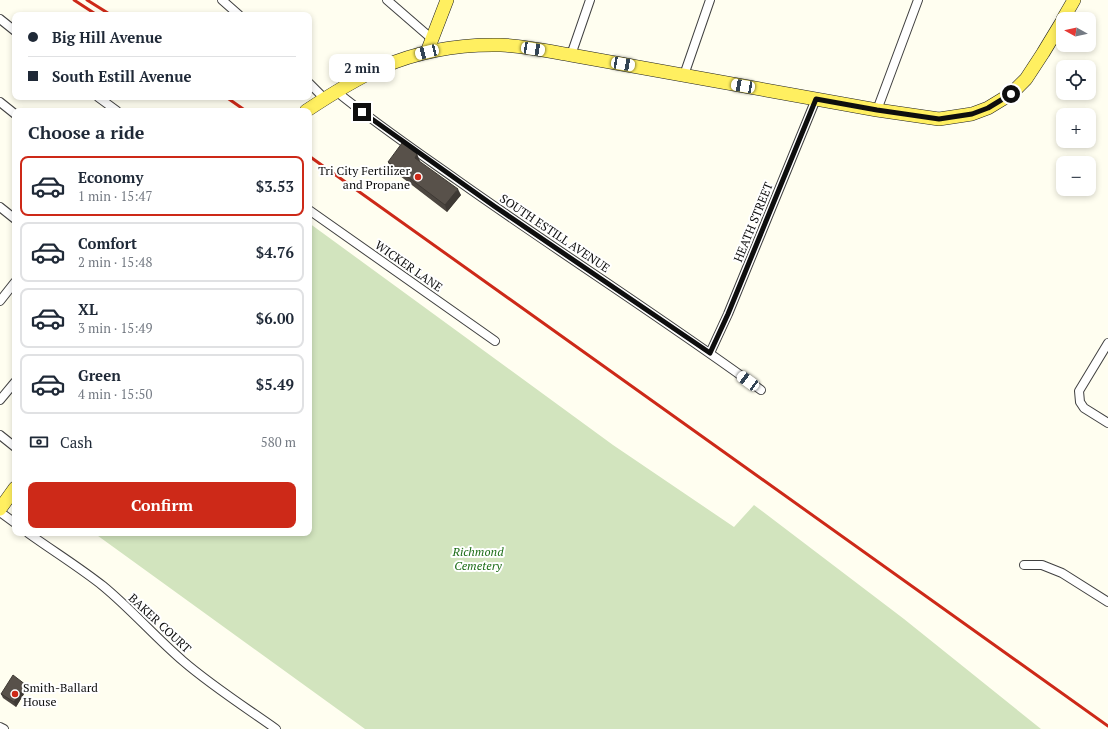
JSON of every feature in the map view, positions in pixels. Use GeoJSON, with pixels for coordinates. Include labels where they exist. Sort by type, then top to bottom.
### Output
{"type":"FeatureCollection","features":[{"type":"Feature","properties":{"kind":"main road"},"geometry":{"type":"LineString","coordinates":[[427,52],[447,0]]}},
{"type":"Feature","properties":{"kind":"main road"},"geometry":{"type":"LineString","coordinates":[[1067,12],[1074,0]]}},
{"type":"Feature","properties":{"kind":"main road"},"geometry":{"type":"LineString","coordinates":[[311,108],[382,67],[400,60],[427,52],[474,46],[502,46],[571,55],[877,110],[939,119],[972,114],[988,108],[1011,94],[1026,79],[1056,31]]}},
{"type":"Feature","properties":{"kind":"main road"},"geometry":{"type":"LineString","coordinates":[[0,509],[12,492]]}},
{"type":"Feature","properties":{"kind":"street"},"geometry":{"type":"LineString","coordinates":[[222,0],[236,12]]}},
{"type":"Feature","properties":{"kind":"street"},"geometry":{"type":"LineString","coordinates":[[387,0],[432,39]]}},
{"type":"Feature","properties":{"kind":"street"},"geometry":{"type":"LineString","coordinates":[[571,55],[590,0]]}},
{"type":"Feature","properties":{"kind":"street"},"geometry":{"type":"LineString","coordinates":[[684,75],[710,0]]}},
{"type":"Feature","properties":{"kind":"street"},"geometry":{"type":"LineString","coordinates":[[877,110],[918,0]]}},
{"type":"Feature","properties":{"kind":"street"},"geometry":{"type":"LineString","coordinates":[[0,19],[12,29]]}},
{"type":"Feature","properties":{"kind":"street"},"geometry":{"type":"LineString","coordinates":[[312,86],[325,99]]}},
{"type":"Feature","properties":{"kind":"street","name":"SOUTH ESTILL AVENUE"},"geometry":{"type":"LineString","coordinates":[[337,92],[384,129],[710,353],[761,390]]}},
{"type":"Feature","properties":{"kind":"street","name":"HEATH STREET"},"geometry":{"type":"LineString","coordinates":[[710,353],[728,314],[816,99]]}},
{"type":"Feature","properties":{"kind":"street"},"geometry":{"type":"LineString","coordinates":[[102,100],[113,108]]}},
{"type":"Feature","properties":{"kind":"street"},"geometry":{"type":"LineString","coordinates":[[0,102],[12,112]]}},
{"type":"Feature","properties":{"kind":"street"},"geometry":{"type":"LineString","coordinates":[[0,207],[12,217]]}},
{"type":"Feature","properties":{"kind":"street","name":"WICKER LANE"},"geometry":{"type":"LineString","coordinates":[[312,212],[495,341]]}},
{"type":"Feature","properties":{"kind":"street"},"geometry":{"type":"LineString","coordinates":[[0,301],[12,286]]}},
{"type":"Feature","properties":{"kind":"street"},"geometry":{"type":"LineString","coordinates":[[1108,343],[1079,391],[1080,402],[1084,408],[1108,422]]}},
{"type":"Feature","properties":{"kind":"street"},"geometry":{"type":"LineString","coordinates":[[0,400],[12,386]]}},
{"type":"Feature","properties":{"kind":"street"},"geometry":{"type":"LineString","coordinates":[[0,435],[12,445]]}},
{"type":"Feature","properties":{"kind":"street"},"geometry":{"type":"LineString","coordinates":[[0,512],[12,521]]}},
{"type":"Feature","properties":{"kind":"street","name":"BAKER COURT"},"geometry":{"type":"LineString","coordinates":[[32,536],[102,586],[192,669],[276,729]]}},
{"type":"Feature","properties":{"kind":"street"},"geometry":{"type":"LineString","coordinates":[[1024,565],[1042,565],[1062,573],[1108,602]]}},
{"type":"Feature","properties":{"kind":"street"},"geometry":{"type":"LineString","coordinates":[[0,727],[4,729]]}},
{"type":"Feature","properties":{"kind":"green space","name":"Richmond Cemetery"},"geometry":{"type":"Polygon","coordinates":[[[312,225],[613,445],[734,527],[754,505],[904,619],[1041,729],[365,729],[98,536],[312,536],[312,225]]]}},
{"type":"Feature","properties":{"kind":"building","name":"Tri City Fertilizer and Propane"},"geometry":{"type":"Polygon","coordinates":[[[402,143],[417,154],[415,158],[458,189],[445,205],[388,162],[402,143]]]}},
{"type":"Feature","properties":{"kind":"building","name":"Smith-Ballard House"},"geometry":{"type":"Polygon","coordinates":[[[13,675],[26,685],[14,702],[1,694],[13,675]]]}},
{"type":"Feature","properties":{"kind":"railway"},"geometry":{"type":"LineString","coordinates":[[74,0],[92,12]]}},
{"type":"Feature","properties":{"kind":"railway"},"geometry":{"type":"LineString","coordinates":[[87,0],[106,12]]}},
{"type":"Feature","properties":{"kind":"railway"},"geometry":{"type":"LineString","coordinates":[[230,100],[242,108]]}},
{"type":"Feature","properties":{"kind":"railway"},"geometry":{"type":"LineString","coordinates":[[312,158],[1108,726]]}},
{"type":"Feature","properties":{"kind":"place","name":"Tri City Fertilizer and Propane"},"geometry":{"type":"Point","coordinates":[418,177]}},
{"type":"Feature","properties":{"kind":"place","name":"Smith-Ballard House"},"geometry":{"type":"Point","coordinates":[15,694]}},
{"type":"Feature","properties":{"kind":"route"},"geometry":{"type":"LineString","coordinates":[[362,112],[494,206],[710,353],[728,314],[816,99],[939,119],[972,114],[988,108],[1011,94]]}}]}
